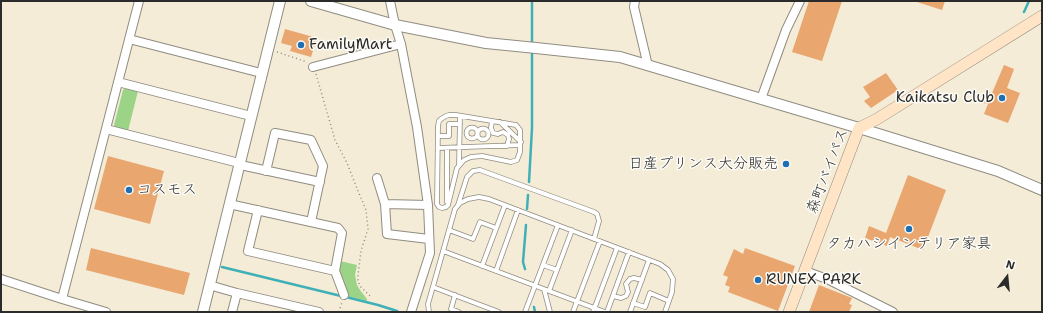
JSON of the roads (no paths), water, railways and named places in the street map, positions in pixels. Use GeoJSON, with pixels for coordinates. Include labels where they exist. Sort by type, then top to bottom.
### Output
{"type":"FeatureCollection","features":[{"type":"Feature","properties":{"kind":"main road","name":"森町バイパス"},"geometry":{"type":"LineString","coordinates":[[789,312],[860,128],[877,119],[1042,16]]}},
{"type":"Feature","properties":{"kind":"street"},"geometry":{"type":"LineString","coordinates":[[62,299],[139,1]]}},
{"type":"Feature","properties":{"kind":"street"},"geometry":{"type":"LineString","coordinates":[[203,312],[280,1]]}},
{"type":"Feature","properties":{"kind":"street"},"geometry":{"type":"LineString","coordinates":[[311,1],[395,25],[486,43],[620,57],[860,128],[998,171],[1042,190]]}},
{"type":"Feature","properties":{"kind":"street"},"geometry":{"type":"LineString","coordinates":[[390,1],[401,44],[417,127],[428,205],[430,253],[411,312]]}},
{"type":"Feature","properties":{"kind":"street"},"geometry":{"type":"LineString","coordinates":[[635,1],[634,7],[648,66]]}},
{"type":"Feature","properties":{"kind":"street"},"geometry":{"type":"LineString","coordinates":[[761,99],[786,30],[800,1]]}},
{"type":"Feature","properties":{"kind":"street"},"geometry":{"type":"LineString","coordinates":[[129,39],[261,73]]}},
{"type":"Feature","properties":{"kind":"street"},"geometry":{"type":"LineString","coordinates":[[313,67],[401,44]]}},
{"type":"Feature","properties":{"kind":"street"},"geometry":{"type":"LineString","coordinates":[[118,82],[251,116]]}},
{"type":"Feature","properties":{"kind":"street"},"geometry":{"type":"LineString","coordinates":[[106,129],[239,163],[245,166],[320,182]]}},
{"type":"Feature","properties":{"kind":"street"},"geometry":{"type":"LineString","coordinates":[[266,171],[275,133],[311,140],[323,166],[311,222]]}},
{"type":"Feature","properties":{"kind":"street"},"geometry":{"type":"LineString","coordinates":[[377,178],[385,204],[387,234],[430,239]]}},
{"type":"Feature","properties":{"kind":"street"},"geometry":{"type":"LineString","coordinates":[[229,204],[338,228],[342,233],[335,271],[344,295]]}},
{"type":"Feature","properties":{"kind":"street"},"geometry":{"type":"LineString","coordinates":[[385,204],[428,205]]}},
{"type":"Feature","properties":{"kind":"street"},"geometry":{"type":"LineString","coordinates":[[258,210],[248,251],[335,271]]}},
{"type":"Feature","properties":{"kind":"street"},"geometry":{"type":"LineString","coordinates":[[805,271],[827,279],[893,312]]}},
{"type":"Feature","properties":{"kind":"street"},"geometry":{"type":"LineString","coordinates":[[1,278],[91,310],[106,312]]}},
{"type":"Feature","properties":{"kind":"street"},"geometry":{"type":"LineString","coordinates":[[209,285],[319,312]]}},
{"type":"Feature","properties":{"kind":"street"},"geometry":{"type":"LineString","coordinates":[[232,312],[237,293]]}},
{"type":"Feature","properties":{"kind":"lane"},"geometry":{"type":"LineString","coordinates":[[447,206],[440,208],[437,204],[438,136],[439,123],[441,119],[449,115],[460,116],[510,123],[516,125],[520,130],[520,144],[517,160],[508,162],[477,156],[467,159],[459,165]]}},
{"type":"Feature","properties":{"kind":"lane"},"geometry":{"type":"LineString","coordinates":[[447,206],[459,165],[460,116]]}},
{"type":"Feature","properties":{"kind":"lane"},"geometry":{"type":"LineString","coordinates":[[472,127],[474,118]]}},
{"type":"Feature","properties":{"kind":"lane"},"geometry":{"type":"LineString","coordinates":[[484,129],[485,120]]}},
{"type":"Feature","properties":{"kind":"lane"},"geometry":{"type":"LineString","coordinates":[[492,121],[491,128],[493,133],[498,134],[503,132],[508,135],[509,139],[507,146]]}},
{"type":"Feature","properties":{"kind":"lane"},"geometry":{"type":"LineString","coordinates":[[500,122],[520,144]]}},
{"type":"Feature","properties":{"kind":"lane"},"geometry":{"type":"LineString","coordinates":[[438,136],[449,136],[449,124],[460,124]]}},
{"type":"Feature","properties":{"kind":"lane"},"geometry":{"type":"LineString","coordinates":[[472,127],[467,129],[466,132],[467,136],[470,138],[476,136],[479,130],[484,129]]}},
{"type":"Feature","properties":{"kind":"lane"},"geometry":{"type":"LineString","coordinates":[[472,127],[477,130],[479,139],[484,140],[488,136],[488,133],[484,129]]}},
{"type":"Feature","properties":{"kind":"lane"},"geometry":{"type":"LineString","coordinates":[[438,148],[507,146],[520,144]]}},
{"type":"Feature","properties":{"kind":"lane"},"geometry":{"type":"LineString","coordinates":[[447,148],[447,206]]}},
{"type":"Feature","properties":{"kind":"lane"},"geometry":{"type":"LineString","coordinates":[[429,312],[428,304],[449,230],[467,176],[473,171],[480,170],[594,212],[597,214],[599,221],[594,239]]}},
{"type":"Feature","properties":{"kind":"lane"},"geometry":{"type":"LineString","coordinates":[[457,206],[468,199],[479,197],[489,199],[664,266],[671,274],[673,279],[673,289],[665,312]]}},
{"type":"Feature","properties":{"kind":"lane"},"geometry":{"type":"LineString","coordinates":[[482,266],[505,205]]}},
{"type":"Feature","properties":{"kind":"lane"},"geometry":{"type":"LineString","coordinates":[[496,271],[518,210]]}},
{"type":"Feature","properties":{"kind":"lane"},"geometry":{"type":"LineString","coordinates":[[449,230],[473,239],[480,222],[496,228]]}},
{"type":"Feature","properties":{"kind":"lane"},"geometry":{"type":"LineString","coordinates":[[525,312],[558,225]]}},
{"type":"Feature","properties":{"kind":"lane"},"geometry":{"type":"LineString","coordinates":[[549,291],[572,230]]}},
{"type":"Feature","properties":{"kind":"lane"},"geometry":{"type":"LineString","coordinates":[[573,312],[600,241]]}},
{"type":"Feature","properties":{"kind":"lane"},"geometry":{"type":"LineString","coordinates":[[594,310],[617,248]]}},
{"type":"Feature","properties":{"kind":"lane"},"geometry":{"type":"LineString","coordinates":[[443,251],[577,301],[594,310],[606,312],[629,252]]}},
{"type":"Feature","properties":{"kind":"lane"},"geometry":{"type":"LineString","coordinates":[[630,312],[649,260]]}},
{"type":"Feature","properties":{"kind":"lane"},"geometry":{"type":"LineString","coordinates":[[543,265],[557,270]]}},
{"type":"Feature","properties":{"kind":"lane"},"geometry":{"type":"LineString","coordinates":[[613,296],[621,298],[626,296],[628,291],[626,284],[630,279],[634,278],[642,280]]}},
{"type":"Feature","properties":{"kind":"lane"},"geometry":{"type":"LineString","coordinates":[[433,287],[499,312]]}},
{"type":"Feature","properties":{"kind":"lane"},"geometry":{"type":"LineString","coordinates":[[544,289],[550,312]]}},
{"type":"Feature","properties":{"kind":"lane"},"geometry":{"type":"LineString","coordinates":[[633,303],[645,308],[650,293],[669,301]]}},
{"type":"Feature","properties":{"kind":"lane"},"geometry":{"type":"LineString","coordinates":[[455,295],[451,308],[459,312]]}},
{"type":"Feature","properties":{"kind":"waterway"},"geometry":{"type":"LineString","coordinates":[[532,1],[532,46]]}},
{"type":"Feature","properties":{"kind":"waterway"},"geometry":{"type":"LineString","coordinates":[[1024,12],[1029,1]]}},
{"type":"Feature","properties":{"kind":"waterway"},"geometry":{"type":"LineString","coordinates":[[529,182],[532,128],[532,51]]}},
{"type":"Feature","properties":{"kind":"waterway"},"geometry":{"type":"LineString","coordinates":[[527,209],[528,195]]}},
{"type":"Feature","properties":{"kind":"waterway"},"geometry":{"type":"LineString","coordinates":[[525,269],[523,262],[526,225]]}},
{"type":"Feature","properties":{"kind":"waterway"},"geometry":{"type":"LineString","coordinates":[[222,267],[341,296]]}},
{"type":"Feature","properties":{"kind":"waterway"},"geometry":{"type":"LineString","coordinates":[[346,297],[398,312]]}},
{"type":"Feature","properties":{"kind":"waterway"},"geometry":{"type":"LineString","coordinates":[[534,307],[535,312]]}},
{"type":"Feature","properties":{"kind":"place","name":"FamilyMart"},"geometry":{"type":"Point","coordinates":[301,45]}},
{"type":"Feature","properties":{"kind":"place","name":"Kaikatsu Club"},"geometry":{"type":"Point","coordinates":[1002,98]}},
{"type":"Feature","properties":{"kind":"place","name":"日産プリンス大分販売"},"geometry":{"type":"Point","coordinates":[786,164]}},
{"type":"Feature","properties":{"kind":"place","name":"コスモス"},"geometry":{"type":"Point","coordinates":[129,190]}},
{"type":"Feature","properties":{"kind":"place","name":"タカハシインテリア家具"},"geometry":{"type":"Point","coordinates":[909,229]}},
{"type":"Feature","properties":{"kind":"place","name":"RUNEX PARK"},"geometry":{"type":"Point","coordinates":[758,280]}}]}
